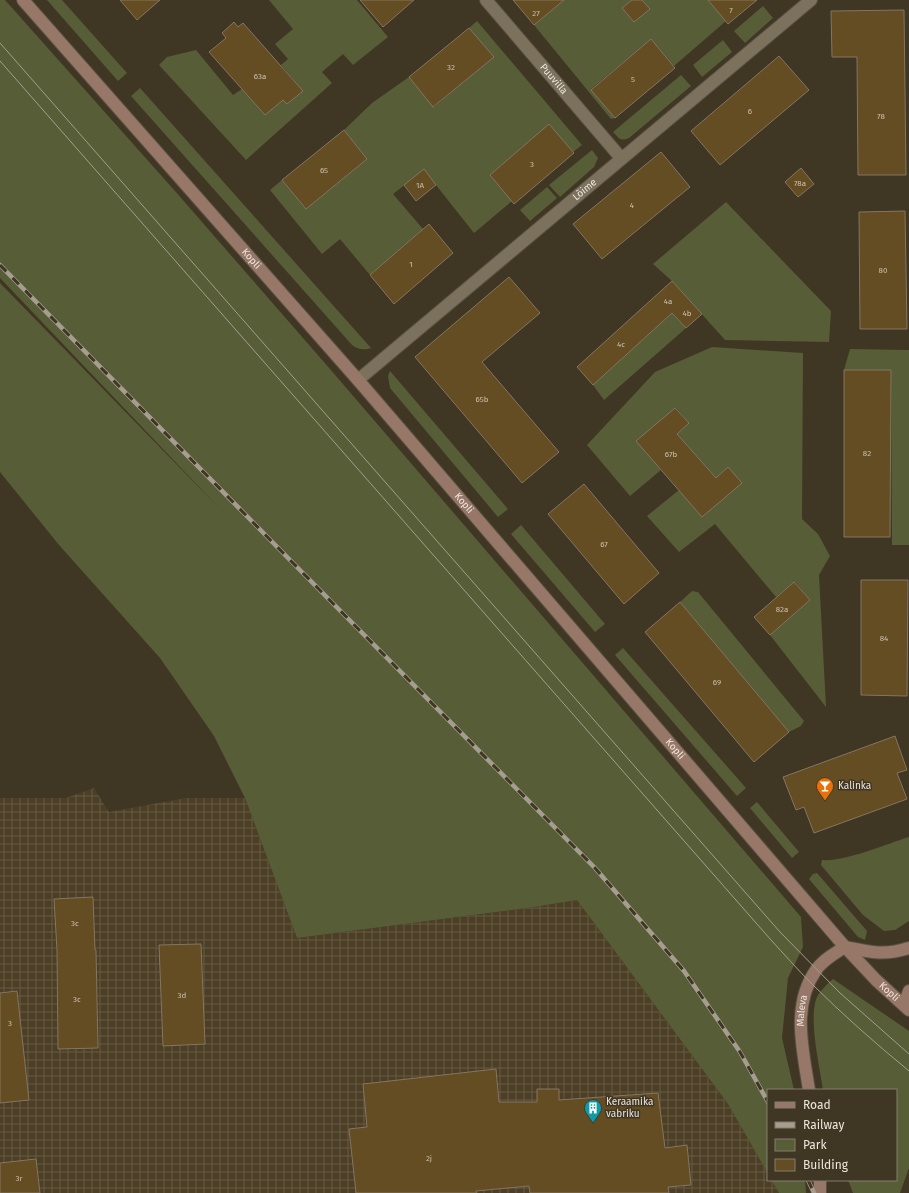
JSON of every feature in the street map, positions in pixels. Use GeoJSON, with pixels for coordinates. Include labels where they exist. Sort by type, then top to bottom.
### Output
{"type":"FeatureCollection","features":[{"type":"Feature","properties":{"kind":"street","name":"Kopli"},"geometry":{"type":"LineString","coordinates":[[23,0],[358,380],[845,947],[876,980],[908,1006]]}},
{"type":"Feature","properties":{"kind":"street","name":"Puuvilla"},"geometry":{"type":"LineString","coordinates":[[486,0],[622,158]]}},
{"type":"Feature","properties":{"kind":"street","name":"Lõime"},"geometry":{"type":"LineString","coordinates":[[358,380],[811,0]]}},
{"type":"Feature","properties":{"kind":"street"},"geometry":{"type":"LineString","coordinates":[[845,947],[871,952],[896,952],[909,948]]}},
{"type":"Feature","properties":{"kind":"street","name":"Maleva"},"geometry":{"type":"LineString","coordinates":[[809,1089],[801,1029],[803,998],[816,970],[824,962],[845,947]]}},
{"type":"Feature","properties":{"kind":"street"},"geometry":{"type":"LineString","coordinates":[[908,1006],[909,991]]}},
{"type":"Feature","properties":{"kind":"street"},"geometry":{"type":"LineString","coordinates":[[820,1181],[820,1193]]}},
{"type":"Feature","properties":{"kind":"shaded area"},"geometry":{"type":"Polygon","coordinates":[[[94,788],[109,812],[186,798],[245,798],[297,938],[528,908],[577,900],[728,1104],[767,1172],[767,1181],[772,1181],[779,1193],[0,1193],[0,798],[66,798],[94,788]]]}},
{"type":"Feature","properties":{"kind":"green space"},"geometry":{"type":"Polygon","coordinates":[[[0,0],[5,0],[175,191],[330,369],[801,917],[803,947],[788,978],[782,1038],[794,1089],[767,1089],[767,1172],[728,1104],[577,900],[528,908],[297,938],[245,798],[214,736],[160,658],[59,545],[0,472],[0,283],[222,511],[0,278],[0,0]]]}},
{"type":"Feature","properties":{"kind":"green space"},"geometry":{"type":"Polygon","coordinates":[[[47,0],[62,0],[127,73],[118,81],[47,0]]]}},
{"type":"Feature","properties":{"kind":"green space"},"geometry":{"type":"Polygon","coordinates":[[[269,0],[357,0],[388,37],[353,65],[343,54],[322,72],[332,83],[246,160],[159,65],[167,57],[196,50],[233,95],[242,89],[265,115],[283,100],[287,104],[299,94],[299,86],[281,65],[288,59],[275,44],[293,29],[269,0]]]}},
{"type":"Feature","properties":{"kind":"green space"},"geometry":{"type":"Polygon","coordinates":[[[564,0],[632,0],[622,8],[634,22],[649,9],[642,0],[708,0],[726,21],[674,66],[651,39],[591,89],[615,118],[611,119],[534,25],[564,0]]]}},
{"type":"Feature","properties":{"kind":"green space"},"geometry":{"type":"Polygon","coordinates":[[[763,6],[773,18],[745,43],[734,31],[763,6]]]}},
{"type":"Feature","properties":{"kind":"green space"},"geometry":{"type":"Polygon","coordinates":[[[477,21],[582,145],[573,152],[549,125],[490,175],[512,201],[474,233],[424,170],[393,194],[423,229],[370,275],[340,239],[322,254],[270,190],[282,180],[306,209],[367,159],[344,130],[372,103],[409,77],[434,107],[493,57],[469,28],[477,21]]]}},
{"type":"Feature","properties":{"kind":"green space"},"geometry":{"type":"Polygon","coordinates":[[[723,40],[732,52],[702,77],[693,65],[723,40]]]}},
{"type":"Feature","properties":{"kind":"green space"},"geometry":{"type":"Polygon","coordinates":[[[681,75],[691,86],[629,138],[618,138],[613,132],[681,75]]]}},
{"type":"Feature","properties":{"kind":"green space"},"geometry":{"type":"Polygon","coordinates":[[[140,88],[372,348],[361,349],[352,345],[131,96],[140,88]]]}},
{"type":"Feature","properties":{"kind":"green space"},"geometry":{"type":"Polygon","coordinates":[[[592,150],[598,158],[594,167],[560,197],[549,185],[592,150]]]}},
{"type":"Feature","properties":{"kind":"green space"},"geometry":{"type":"Polygon","coordinates":[[[547,187],[557,198],[530,221],[520,210],[547,187]]]}},
{"type":"Feature","properties":{"kind":"green space"},"geometry":{"type":"Polygon","coordinates":[[[726,202],[831,311],[829,342],[725,340],[672,281],[653,264],[726,202]]]}},
{"type":"Feature","properties":{"kind":"green space"},"geometry":{"type":"Polygon","coordinates":[[[672,313],[686,328],[604,400],[593,385],[672,313]]]}},
{"type":"Feature","properties":{"kind":"green space"},"geometry":{"type":"Polygon","coordinates":[[[712,347],[803,353],[802,519],[818,534],[830,556],[819,575],[826,707],[770,635],[810,600],[795,582],[776,597],[715,524],[679,552],[647,516],[679,490],[702,517],[741,483],[728,467],[716,478],[677,434],[689,423],[676,408],[637,441],[661,470],[630,496],[587,445],[655,372],[712,347]]]}},
{"type":"Feature","properties":{"kind":"green space"},"geometry":{"type":"Polygon","coordinates":[[[850,349],[909,350],[909,545],[892,545],[891,370],[844,370],[850,349]]]}},
{"type":"Feature","properties":{"kind":"green space"},"geometry":{"type":"Polygon","coordinates":[[[390,371],[508,509],[498,517],[390,388],[388,376],[390,371]]]}},
{"type":"Feature","properties":{"kind":"green space"},"geometry":{"type":"Polygon","coordinates":[[[521,525],[605,624],[595,632],[511,534],[521,525]]]}},
{"type":"Feature","properties":{"kind":"green space"},"geometry":{"type":"Polygon","coordinates":[[[692,591],[698,592],[804,721],[801,726],[789,732],[680,602],[692,591]]]}},
{"type":"Feature","properties":{"kind":"green space"},"geometry":{"type":"Polygon","coordinates":[[[623,648],[746,788],[737,796],[615,655],[623,648]]]}},
{"type":"Feature","properties":{"kind":"green space"},"geometry":{"type":"Polygon","coordinates":[[[757,802],[799,852],[792,858],[750,808],[757,802]]]}},
{"type":"Feature","properties":{"kind":"green space"},"geometry":{"type":"Polygon","coordinates":[[[909,837],[909,921],[895,930],[884,931],[863,915],[821,865],[822,860],[842,858],[866,852],[909,837]]]}},
{"type":"Feature","properties":{"kind":"green space"},"geometry":{"type":"Polygon","coordinates":[[[817,873],[867,931],[865,940],[858,937],[809,879],[813,874],[817,873]]]}},
{"type":"Feature","properties":{"kind":"green space"},"geometry":{"type":"Polygon","coordinates":[[[833,979],[909,1031],[909,1168],[900,1193],[853,1193],[848,1181],[897,1181],[897,1089],[823,1089],[815,1041],[814,1015],[818,995],[833,979]]]}},
{"type":"Feature","properties":{"kind":"green space"},"geometry":{"type":"Polygon","coordinates":[[[772,1181],[805,1181],[806,1193],[779,1193],[772,1181]]]}},
{"type":"Feature","properties":{"kind":"building"},"geometry":{"type":"Polygon","coordinates":[[[120,0],[160,0],[137,20],[120,0]]]}},
{"type":"Feature","properties":{"kind":"building"},"geometry":{"type":"Polygon","coordinates":[[[360,0],[414,0],[383,27],[360,0]]]}},
{"type":"Feature","properties":{"kind":"building"},"geometry":{"type":"Polygon","coordinates":[[[513,0],[564,0],[534,25],[513,0]]]}},
{"type":"Feature","properties":{"kind":"building"},"geometry":{"type":"Polygon","coordinates":[[[632,0],[642,0],[650,9],[634,22],[622,8],[632,0]]]}},
{"type":"Feature","properties":{"kind":"building"},"geometry":{"type":"Polygon","coordinates":[[[708,0],[757,0],[728,24],[708,0]]]}},
{"type":"Feature","properties":{"kind":"building"},"geometry":{"type":"Polygon","coordinates":[[[904,10],[906,175],[858,175],[857,57],[832,57],[831,11],[904,10]]]}},
{"type":"Feature","properties":{"kind":"building"},"geometry":{"type":"Polygon","coordinates":[[[234,22],[238,27],[243,23],[303,91],[287,104],[283,100],[265,115],[209,52],[226,38],[222,33],[234,22]]]}},
{"type":"Feature","properties":{"kind":"building"},"geometry":{"type":"Polygon","coordinates":[[[469,28],[494,57],[433,107],[409,77],[469,28]]]}},
{"type":"Feature","properties":{"kind":"building"},"geometry":{"type":"Polygon","coordinates":[[[651,39],[675,68],[615,118],[591,90],[651,39]]]}},
{"type":"Feature","properties":{"kind":"building"},"geometry":{"type":"Polygon","coordinates":[[[779,56],[809,90],[720,165],[691,131],[779,56]]]}},
{"type":"Feature","properties":{"kind":"building"},"geometry":{"type":"Polygon","coordinates":[[[549,124],[574,153],[514,204],[490,175],[549,124]]]}},
{"type":"Feature","properties":{"kind":"building"},"geometry":{"type":"Polygon","coordinates":[[[344,130],[367,159],[306,209],[282,180],[344,130]]]}},
{"type":"Feature","properties":{"kind":"building"},"geometry":{"type":"Polygon","coordinates":[[[661,152],[690,187],[602,259],[573,224],[661,152]]]}},
{"type":"Feature","properties":{"kind":"building"},"geometry":{"type":"Polygon","coordinates":[[[801,168],[814,184],[798,197],[785,182],[801,168]]]}},
{"type":"Feature","properties":{"kind":"building"},"geometry":{"type":"Polygon","coordinates":[[[424,169],[436,185],[416,201],[404,185],[424,169]]]}},
{"type":"Feature","properties":{"kind":"building"},"geometry":{"type":"Polygon","coordinates":[[[905,211],[907,329],[860,329],[859,212],[905,211]]]}},
{"type":"Feature","properties":{"kind":"building"},"geometry":{"type":"Polygon","coordinates":[[[429,224],[453,253],[394,304],[370,275],[429,224]]]}},
{"type":"Feature","properties":{"kind":"building"},"geometry":{"type":"Polygon","coordinates":[[[509,277],[540,313],[482,362],[559,452],[522,483],[415,357],[509,277]]]}},
{"type":"Feature","properties":{"kind":"building"},"geometry":{"type":"Polygon","coordinates":[[[672,281],[702,314],[686,328],[672,313],[593,385],[577,367],[672,281]]]}},
{"type":"Feature","properties":{"kind":"building"},"geometry":{"type":"Polygon","coordinates":[[[844,370],[891,370],[890,537],[844,537],[844,370]]]}},
{"type":"Feature","properties":{"kind":"building"},"geometry":{"type":"Polygon","coordinates":[[[675,408],[689,423],[677,434],[716,478],[728,467],[742,483],[702,517],[636,441],[675,408]]]}},
{"type":"Feature","properties":{"kind":"building"},"geometry":{"type":"Polygon","coordinates":[[[584,484],[659,573],[624,604],[548,514],[584,484]]]}},
{"type":"Feature","properties":{"kind":"building"},"geometry":{"type":"Polygon","coordinates":[[[861,580],[908,580],[907,696],[861,695],[861,580]]]}},
{"type":"Feature","properties":{"kind":"building"},"geometry":{"type":"Polygon","coordinates":[[[794,582],[810,600],[770,635],[754,617],[794,582]]]}},
{"type":"Feature","properties":{"kind":"building"},"geometry":{"type":"Polygon","coordinates":[[[680,602],[789,732],[754,762],[645,632],[680,602]]]}},
{"type":"Feature","properties":{"kind":"building"},"geometry":{"type":"Polygon","coordinates":[[[895,736],[907,770],[897,773],[907,799],[814,833],[804,807],[796,810],[783,777],[895,736]]]}},
{"type":"Feature","properties":{"kind":"building"},"geometry":{"type":"Polygon","coordinates":[[[93,897],[96,950],[98,1048],[58,1049],[57,950],[54,899],[93,897]]]}},
{"type":"Feature","properties":{"kind":"building"},"geometry":{"type":"Polygon","coordinates":[[[201,944],[205,1044],[163,1046],[159,945],[201,944]]]}},
{"type":"Feature","properties":{"kind":"building"},"geometry":{"type":"Polygon","coordinates":[[[17,991],[29,1100],[0,1103],[0,993],[17,991]]]}},
{"type":"Feature","properties":{"kind":"building"},"geometry":{"type":"Polygon","coordinates":[[[496,1069],[499,1102],[537,1102],[537,1089],[559,1089],[559,1100],[658,1093],[665,1148],[687,1145],[691,1185],[668,1187],[669,1193],[530,1193],[529,1186],[476,1191],[477,1193],[356,1193],[349,1129],[367,1127],[363,1084],[496,1069]]]}},
{"type":"Feature","properties":{"kind":"building"},"geometry":{"type":"Polygon","coordinates":[[[36,1159],[40,1193],[0,1193],[0,1163],[36,1159]]]}},
{"type":"Feature","properties":{"kind":"tram line"},"geometry":{"type":"LineString","coordinates":[[0,43],[780,932],[840,993],[909,1054]]}},
{"type":"Feature","properties":{"kind":"tram line"},"geometry":{"type":"LineString","coordinates":[[0,61],[771,940],[806,978],[835,1006],[909,1071]]}},
{"type":"Feature","properties":{"kind":"railway"},"geometry":{"type":"LineString","coordinates":[[0,265],[595,868],[684,971],[740,1052],[767,1100]]}},
{"type":"Feature","properties":{"kind":"railway"},"geometry":{"type":"LineString","coordinates":[[808,1181],[814,1193]]}},
{"type":"Feature","properties":{"kind":"place","name":"Kalinka"},"geometry":{"type":"Point","coordinates":[825,801]}},
{"type":"Feature","properties":{"kind":"place","name":"Keraamika vabriku"},"geometry":{"type":"Point","coordinates":[593,1123]}}]}
